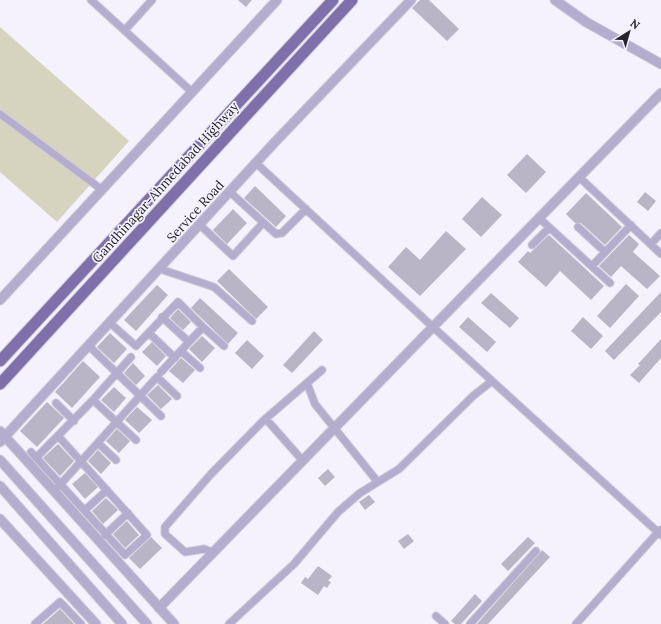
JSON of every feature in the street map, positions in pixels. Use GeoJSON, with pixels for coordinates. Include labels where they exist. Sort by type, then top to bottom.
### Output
{"type":"FeatureCollection","features":[{"type":"Feature","properties":{"kind":"main road"},"geometry":{"type":"LineString","coordinates":[[0,361],[333,0]]}},
{"type":"Feature","properties":{"kind":"main road","name":"Gandhinagar-Ahmedabad Highway"},"geometry":{"type":"LineString","coordinates":[[0,384],[352,0]]}},
{"type":"Feature","properties":{"kind":"street"},"geometry":{"type":"LineString","coordinates":[[91,0],[192,92]]}},
{"type":"Feature","properties":{"kind":"street"},"geometry":{"type":"LineString","coordinates":[[125,30],[152,0]]}},
{"type":"Feature","properties":{"kind":"street"},"geometry":{"type":"LineString","coordinates":[[0,300],[277,0]]}},
{"type":"Feature","properties":{"kind":"street","name":"Service Road"},"geometry":{"type":"LineString","coordinates":[[1,437],[89,346],[256,163],[411,0]]}},
{"type":"Feature","properties":{"kind":"street"},"geometry":{"type":"LineString","coordinates":[[556,0],[586,22],[661,64]]}},
{"type":"Feature","properties":{"kind":"street"},"geometry":{"type":"LineString","coordinates":[[159,608],[334,428],[434,328],[661,93]]}},
{"type":"Feature","properties":{"kind":"street"},"geometry":{"type":"LineString","coordinates":[[0,114],[101,189]]}},
{"type":"Feature","properties":{"kind":"street"},"geometry":{"type":"LineString","coordinates":[[256,163],[492,381],[660,532],[576,624]]}},
{"type":"Feature","properties":{"kind":"street"},"geometry":{"type":"LineString","coordinates":[[579,177],[661,254]]}},
{"type":"Feature","properties":{"kind":"street"},"geometry":{"type":"LineString","coordinates":[[230,192],[273,233],[280,234],[306,209]]}},
{"type":"Feature","properties":{"kind":"street"},"geometry":{"type":"LineString","coordinates":[[539,218],[610,283]]}},
{"type":"Feature","properties":{"kind":"street"},"geometry":{"type":"LineString","coordinates":[[200,225],[233,256],[263,223]]}},
{"type":"Feature","properties":{"kind":"street"},"geometry":{"type":"LineString","coordinates":[[592,266],[631,225]]}},
{"type":"Feature","properties":{"kind":"street"},"geometry":{"type":"LineString","coordinates":[[578,227],[605,252]]}},
{"type":"Feature","properties":{"kind":"street"},"geometry":{"type":"LineString","coordinates":[[532,245],[550,228]]}},
{"type":"Feature","properties":{"kind":"street"},"geometry":{"type":"LineString","coordinates":[[651,244],[661,233]]}},
{"type":"Feature","properties":{"kind":"street"},"geometry":{"type":"LineString","coordinates":[[160,269],[214,287],[252,321]]}},
{"type":"Feature","properties":{"kind":"street"},"geometry":{"type":"LineString","coordinates":[[110,323],[136,346],[178,302],[224,346]]}},
{"type":"Feature","properties":{"kind":"street"},"geometry":{"type":"LineString","coordinates":[[162,318],[189,342]]}},
{"type":"Feature","properties":{"kind":"street"},"geometry":{"type":"LineString","coordinates":[[161,372],[203,327]]}},
{"type":"Feature","properties":{"kind":"street"},"geometry":{"type":"LineString","coordinates":[[149,332],[174,358]]}},
{"type":"Feature","properties":{"kind":"street"},"geometry":{"type":"LineString","coordinates":[[89,346],[161,416]]}},
{"type":"Feature","properties":{"kind":"street"},"geometry":{"type":"LineString","coordinates":[[181,351],[200,368]]}},
{"type":"Feature","properties":{"kind":"street"},"geometry":{"type":"LineString","coordinates":[[36,458],[59,437],[131,357]]}},
{"type":"Feature","properties":{"kind":"street"},"geometry":{"type":"LineString","coordinates":[[213,552],[204,549],[187,552],[182,550],[165,534],[165,527],[211,474],[266,419],[322,370]]}},
{"type":"Feature","properties":{"kind":"street"},"geometry":{"type":"LineString","coordinates":[[56,494],[60,483],[82,461],[157,377],[177,396]]}},
{"type":"Feature","properties":{"kind":"street"},"geometry":{"type":"LineString","coordinates":[[229,624],[294,564],[338,512],[377,481],[399,469],[473,396],[492,381]]}},
{"type":"Feature","properties":{"kind":"street"},"geometry":{"type":"LineString","coordinates":[[307,383],[315,404],[377,481]]}},
{"type":"Feature","properties":{"kind":"street"},"geometry":{"type":"LineString","coordinates":[[93,400],[136,440]]}},
{"type":"Feature","properties":{"kind":"street"},"geometry":{"type":"LineString","coordinates":[[56,403],[74,421]]}},
{"type":"Feature","properties":{"kind":"street"},"geometry":{"type":"LineString","coordinates":[[266,419],[302,461]]}},
{"type":"Feature","properties":{"kind":"street"},"geometry":{"type":"LineString","coordinates":[[1,437],[56,494],[174,624]]}},
{"type":"Feature","properties":{"kind":"street"},"geometry":{"type":"LineString","coordinates":[[31,452],[85,510],[105,535],[125,555],[147,535],[59,437]]}},
{"type":"Feature","properties":{"kind":"street"},"geometry":{"type":"LineString","coordinates":[[98,443],[116,460]]}},
{"type":"Feature","properties":{"kind":"street"},"geometry":{"type":"LineString","coordinates":[[0,460],[147,624]]}},
{"type":"Feature","properties":{"kind":"street"},"geometry":{"type":"LineString","coordinates":[[0,486],[122,624]]}},
{"type":"Feature","properties":{"kind":"street"},"geometry":{"type":"LineString","coordinates":[[56,494],[66,489]]}},
{"type":"Feature","properties":{"kind":"street"},"geometry":{"type":"LineString","coordinates":[[85,510],[107,490]]}},
{"type":"Feature","properties":{"kind":"street"},"geometry":{"type":"LineString","coordinates":[[105,535],[128,513]]}},
{"type":"Feature","properties":{"kind":"street"},"geometry":{"type":"LineString","coordinates":[[0,519],[96,624]]}},
{"type":"Feature","properties":{"kind":"street"},"geometry":{"type":"LineString","coordinates":[[470,624],[536,551]]}},
{"type":"Feature","properties":{"kind":"street"},"geometry":{"type":"LineString","coordinates":[[35,624],[60,602],[81,624]]}},
{"type":"Feature","properties":{"kind":"street"},"geometry":{"type":"LineString","coordinates":[[436,616],[445,624]]}},
{"type":"Feature","properties":{"kind":"shaded area"},"geometry":{"type":"Polygon","coordinates":[[[0,27],[129,141],[57,222],[0,172],[0,27]]]}},
{"type":"Feature","properties":{"kind":"building"},"geometry":{"type":"Polygon","coordinates":[[[238,0],[252,0],[246,7],[238,0]]]}},
{"type":"Feature","properties":{"kind":"building"},"geometry":{"type":"Polygon","coordinates":[[[420,0],[429,0],[459,29],[447,41],[412,8],[420,0]]]}},
{"type":"Feature","properties":{"kind":"building"},"geometry":{"type":"Polygon","coordinates":[[[527,154],[546,172],[526,193],[507,175],[527,154]]]}},
{"type":"Feature","properties":{"kind":"building"},"geometry":{"type":"Polygon","coordinates":[[[255,186],[286,216],[276,227],[244,198],[255,186]]]}},
{"type":"Feature","properties":{"kind":"building"},"geometry":{"type":"Polygon","coordinates":[[[645,192],[656,201],[648,211],[637,202],[645,192]]]}},
{"type":"Feature","properties":{"kind":"building"},"geometry":{"type":"Polygon","coordinates":[[[586,193],[622,227],[605,245],[581,223],[575,223],[566,214],[586,193]]]}},
{"type":"Feature","properties":{"kind":"building"},"geometry":{"type":"Polygon","coordinates":[[[482,197],[502,215],[481,237],[462,219],[482,197]]]}},
{"type":"Feature","properties":{"kind":"building"},"geometry":{"type":"Polygon","coordinates":[[[233,209],[247,223],[227,244],[213,230],[233,209]]]}},
{"type":"Feature","properties":{"kind":"building"},"geometry":{"type":"Polygon","coordinates":[[[446,231],[466,249],[420,296],[388,267],[406,247],[420,260],[446,231]]]}},
{"type":"Feature","properties":{"kind":"building"},"geometry":{"type":"Polygon","coordinates":[[[549,235],[604,286],[591,300],[560,271],[546,287],[518,262],[528,251],[530,253],[549,235]]]}},
{"type":"Feature","properties":{"kind":"building"},"geometry":{"type":"Polygon","coordinates":[[[629,235],[639,244],[633,252],[660,276],[647,289],[621,266],[611,277],[599,266],[629,235]]]}},
{"type":"Feature","properties":{"kind":"building"},"geometry":{"type":"Polygon","coordinates":[[[229,269],[268,307],[256,319],[217,281],[229,269]]]}},
{"type":"Feature","properties":{"kind":"building"},"geometry":{"type":"Polygon","coordinates":[[[626,284],[639,296],[610,328],[597,316],[626,284]]]}},
{"type":"Feature","properties":{"kind":"building"},"geometry":{"type":"Polygon","coordinates":[[[157,285],[168,295],[136,331],[124,320],[157,285]]]}},
{"type":"Feature","properties":{"kind":"building"},"geometry":{"type":"Polygon","coordinates":[[[661,292],[661,312],[614,360],[605,351],[661,292]]]}},
{"type":"Feature","properties":{"kind":"building"},"geometry":{"type":"Polygon","coordinates":[[[491,293],[519,318],[510,328],[481,303],[491,293]]]}},
{"type":"Feature","properties":{"kind":"building"},"geometry":{"type":"Polygon","coordinates":[[[200,298],[238,333],[228,344],[191,308],[200,298]]]}},
{"type":"Feature","properties":{"kind":"building"},"geometry":{"type":"Polygon","coordinates":[[[178,309],[191,322],[183,330],[170,318],[178,309]]]}},
{"type":"Feature","properties":{"kind":"building"},"geometry":{"type":"Polygon","coordinates":[[[468,317],[496,342],[487,352],[459,327],[468,317]]]}},
{"type":"Feature","properties":{"kind":"building"},"geometry":{"type":"Polygon","coordinates":[[[583,317],[603,336],[591,349],[571,331],[583,317]]]}},
{"type":"Feature","properties":{"kind":"building"},"geometry":{"type":"Polygon","coordinates":[[[314,331],[323,340],[292,373],[283,365],[314,331]]]}},
{"type":"Feature","properties":{"kind":"building"},"geometry":{"type":"Polygon","coordinates":[[[110,333],[127,349],[114,363],[97,347],[110,333]]]}},
{"type":"Feature","properties":{"kind":"building"},"geometry":{"type":"Polygon","coordinates":[[[202,336],[215,348],[202,362],[189,349],[202,336]]]}},
{"type":"Feature","properties":{"kind":"building"},"geometry":{"type":"Polygon","coordinates":[[[661,339],[661,358],[639,383],[630,375],[661,339]]]}},
{"type":"Feature","properties":{"kind":"building"},"geometry":{"type":"Polygon","coordinates":[[[247,340],[264,356],[252,369],[235,353],[247,340]]]}},
{"type":"Feature","properties":{"kind":"building"},"geometry":{"type":"Polygon","coordinates":[[[152,342],[166,356],[157,366],[142,352],[152,342]]]}},
{"type":"Feature","properties":{"kind":"building"},"geometry":{"type":"Polygon","coordinates":[[[181,358],[195,370],[183,383],[169,371],[181,358]]]}},
{"type":"Feature","properties":{"kind":"building"},"geometry":{"type":"Polygon","coordinates":[[[83,361],[100,377],[72,408],[55,392],[83,361]]]}},
{"type":"Feature","properties":{"kind":"building"},"geometry":{"type":"Polygon","coordinates":[[[133,363],[145,376],[136,385],[124,373],[133,363]]]}},
{"type":"Feature","properties":{"kind":"building"},"geometry":{"type":"Polygon","coordinates":[[[158,385],[172,399],[161,409],[147,395],[158,385]]]}},
{"type":"Feature","properties":{"kind":"building"},"geometry":{"type":"Polygon","coordinates":[[[114,387],[126,398],[114,412],[101,400],[114,387]]]}},
{"type":"Feature","properties":{"kind":"building"},"geometry":{"type":"Polygon","coordinates":[[[47,402],[64,418],[37,447],[20,431],[47,402]]]}},
{"type":"Feature","properties":{"kind":"building"},"geometry":{"type":"Polygon","coordinates":[[[137,407],[152,420],[139,433],[125,420],[137,407]]]}},
{"type":"Feature","properties":{"kind":"building"},"geometry":{"type":"Polygon","coordinates":[[[117,429],[130,441],[119,453],[106,441],[117,429]]]}},
{"type":"Feature","properties":{"kind":"building"},"geometry":{"type":"Polygon","coordinates":[[[58,444],[74,461],[60,476],[43,458],[58,444]]]}},
{"type":"Feature","properties":{"kind":"building"},"geometry":{"type":"Polygon","coordinates":[[[98,450],[111,463],[101,474],[88,461],[98,450]]]}},
{"type":"Feature","properties":{"kind":"building"},"geometry":{"type":"Polygon","coordinates":[[[328,469],[335,477],[325,486],[318,478],[328,469]]]}},
{"type":"Feature","properties":{"kind":"building"},"geometry":{"type":"Polygon","coordinates":[[[85,473],[98,487],[85,499],[72,484],[85,473]]]}},
{"type":"Feature","properties":{"kind":"building"},"geometry":{"type":"Polygon","coordinates":[[[369,495],[375,502],[365,510],[359,502],[369,495]]]}},
{"type":"Feature","properties":{"kind":"building"},"geometry":{"type":"Polygon","coordinates":[[[106,498],[118,510],[103,524],[92,511],[106,498]]]}},
{"type":"Feature","properties":{"kind":"building"},"geometry":{"type":"Polygon","coordinates":[[[127,521],[139,535],[125,548],[113,534],[127,521]]]}},
{"type":"Feature","properties":{"kind":"building"},"geometry":{"type":"Polygon","coordinates":[[[408,534],[414,541],[404,549],[398,541],[408,534]]]}},
{"type":"Feature","properties":{"kind":"building"},"geometry":{"type":"Polygon","coordinates":[[[151,537],[162,548],[140,569],[129,558],[151,537]]]}},
{"type":"Feature","properties":{"kind":"building"},"geometry":{"type":"Polygon","coordinates":[[[528,537],[535,543],[508,571],[501,564],[528,537]]]}},
{"type":"Feature","properties":{"kind":"building"},"geometry":{"type":"Polygon","coordinates":[[[542,550],[550,557],[488,624],[477,624],[542,550]]]}},
{"type":"Feature","properties":{"kind":"building"},"geometry":{"type":"Polygon","coordinates":[[[318,566],[332,576],[328,581],[331,582],[327,588],[324,586],[318,595],[301,583],[305,577],[308,579],[318,566]]]}},
{"type":"Feature","properties":{"kind":"building"},"geometry":{"type":"Polygon","coordinates":[[[475,594],[482,601],[461,624],[455,624],[451,621],[475,594]]]}},
{"type":"Feature","properties":{"kind":"building"},"geometry":{"type":"Polygon","coordinates":[[[60,609],[74,624],[43,624],[60,609]]]}}]}
